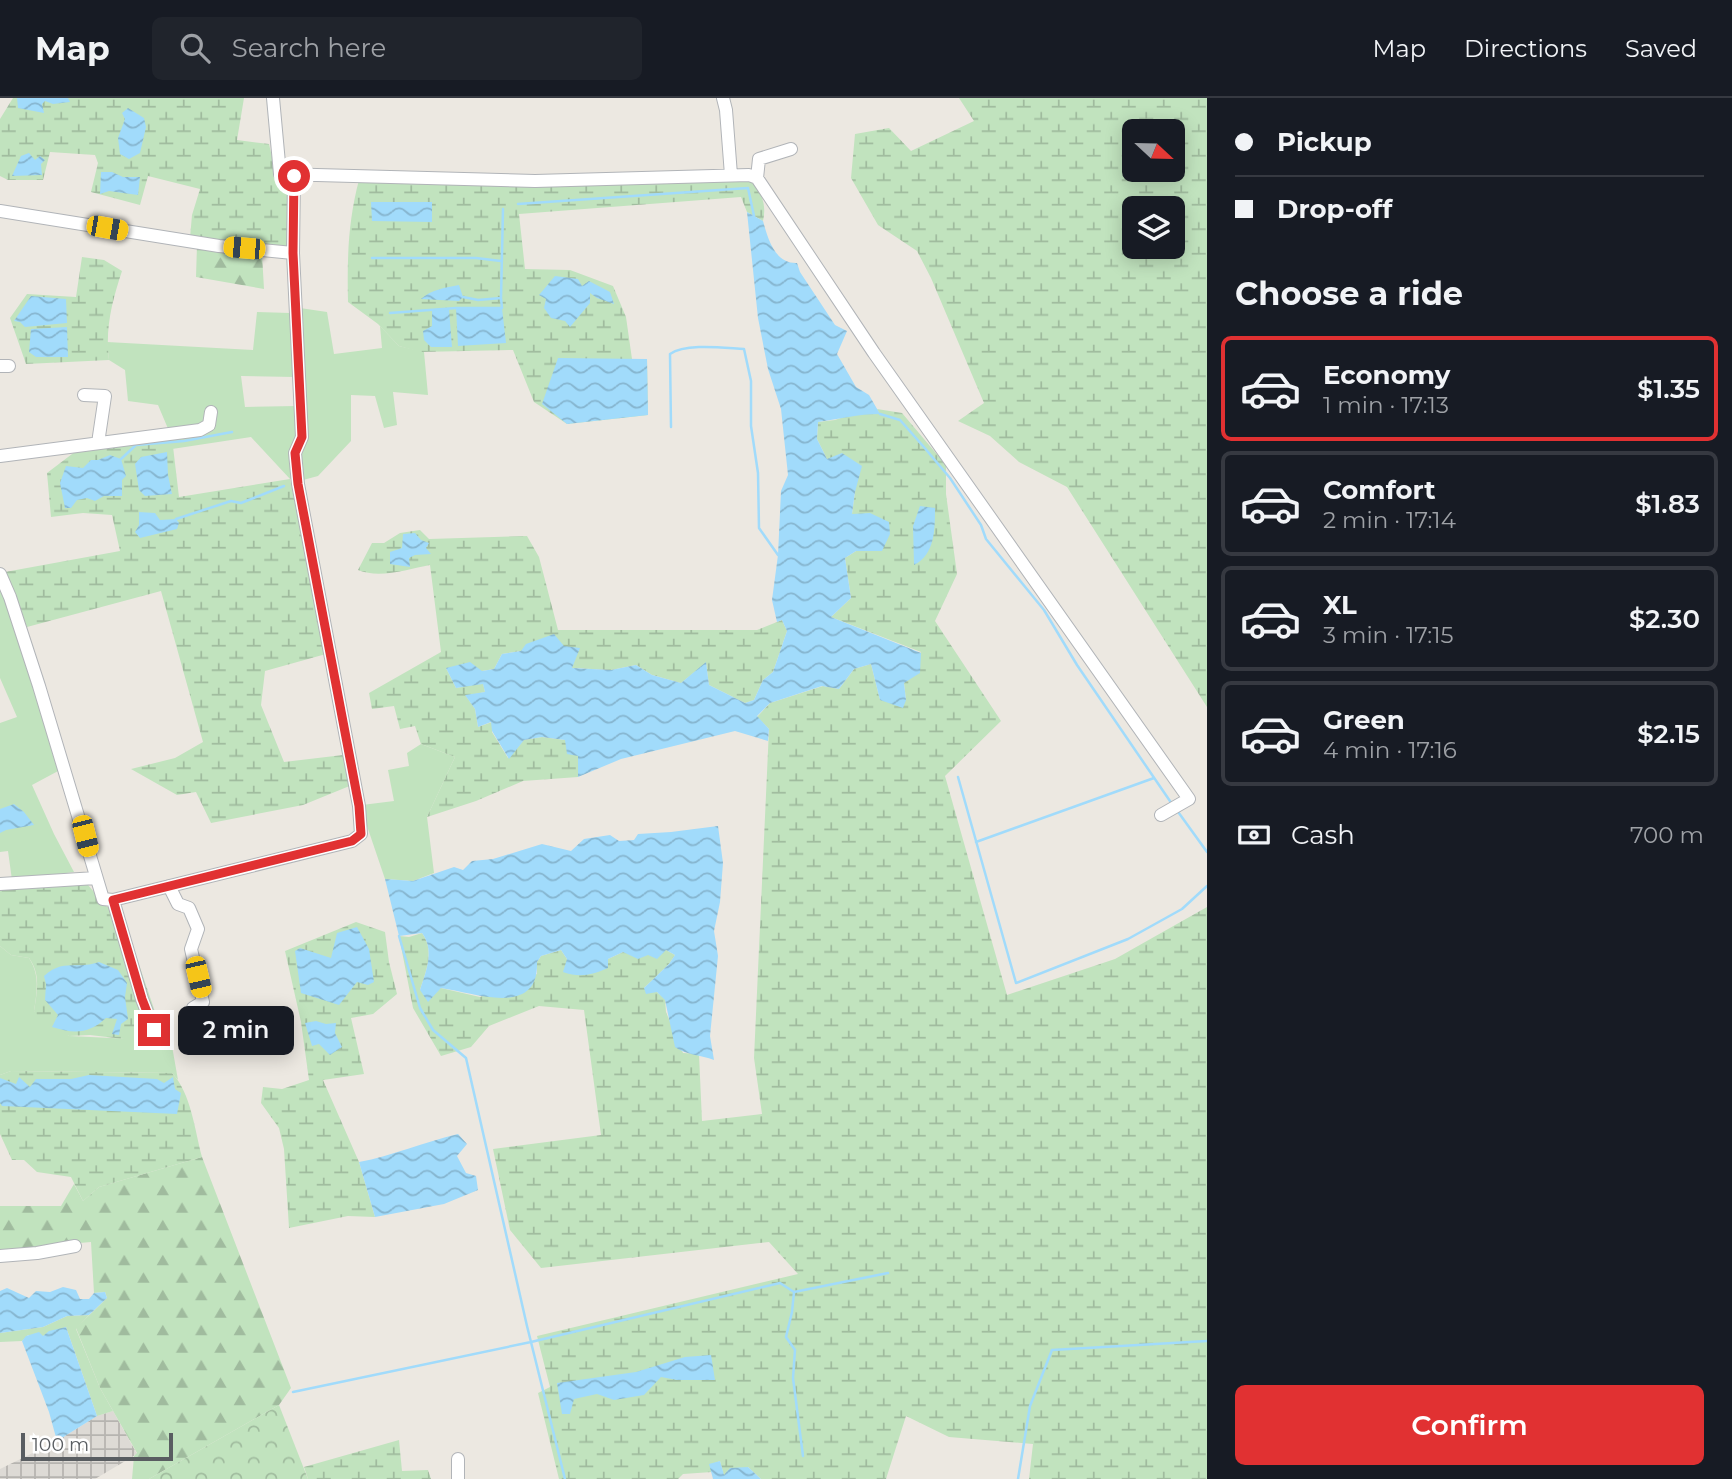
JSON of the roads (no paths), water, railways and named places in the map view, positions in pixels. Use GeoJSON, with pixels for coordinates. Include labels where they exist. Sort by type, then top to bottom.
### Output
{"type":"FeatureCollection","features":[{"type":"Feature","properties":{"kind":"street"},"geometry":{"type":"LineString","coordinates":[[273,98],[280,174],[535,181],[749,175],[757,178],[874,353],[1189,799],[1164,814]]}},
{"type":"Feature","properties":{"kind":"street"},"geometry":{"type":"LineString","coordinates":[[723,98],[731,176]]}},
{"type":"Feature","properties":{"kind":"street"},"geometry":{"type":"LineString","coordinates":[[757,178],[759,159],[791,149]]}},
{"type":"Feature","properties":{"kind":"street"},"geometry":{"type":"LineString","coordinates":[[0,574],[35,674],[103,899],[113,900],[352,841],[361,834],[359,806],[298,484],[295,453],[302,437],[293,253],[294,176]]}},
{"type":"Feature","properties":{"kind":"street"},"geometry":{"type":"LineString","coordinates":[[0,211],[219,246],[293,253]]}},
{"type":"Feature","properties":{"kind":"street"},"geometry":{"type":"LineString","coordinates":[[84,395],[105,396],[98,443]]}},
{"type":"Feature","properties":{"kind":"street"},"geometry":{"type":"LineString","coordinates":[[0,456],[200,430],[209,425],[211,412]]}},
{"type":"Feature","properties":{"kind":"street"},"geometry":{"type":"LineString","coordinates":[[0,884],[96,878]]}},
{"type":"Feature","properties":{"kind":"street"},"geometry":{"type":"LineString","coordinates":[[169,886],[178,904],[189,908],[198,929],[191,949],[203,1002],[194,1008]]}},
{"type":"Feature","properties":{"kind":"street"},"geometry":{"type":"LineString","coordinates":[[113,900],[142,999],[154,1030]]}},
{"type":"Feature","properties":{"kind":"street"},"geometry":{"type":"LineString","coordinates":[[0,1256],[75,1246]]}},
{"type":"Feature","properties":{"kind":"street"},"geometry":{"type":"LineString","coordinates":[[457,1479],[458,1460]]}},
{"type":"Feature","properties":{"kind":"water"},"geometry":{"type":"Polygon","coordinates":[[[17,98],[68,98],[70,102],[53,104],[45,101],[42,104],[44,113],[18,108],[17,98]]]}},
{"type":"Feature","properties":{"kind":"water"},"geometry":{"type":"Polygon","coordinates":[[[128,108],[144,118],[146,127],[140,153],[129,159],[120,154],[118,138],[125,119],[122,113],[128,108]]]}},
{"type":"Feature","properties":{"kind":"water"},"geometry":{"type":"Polygon","coordinates":[[[29,153],[35,160],[40,156],[45,160],[41,164],[42,175],[12,176],[21,156],[29,153]]]}},
{"type":"Feature","properties":{"kind":"water"},"geometry":{"type":"Polygon","coordinates":[[[101,172],[112,172],[123,177],[140,177],[138,195],[109,191],[100,194],[101,172]]]}},
{"type":"Feature","properties":{"kind":"water"},"geometry":{"type":"Polygon","coordinates":[[[371,202],[432,202],[432,222],[372,221],[371,202]]]}},
{"type":"Feature","properties":{"kind":"water"},"geometry":{"type":"Polygon","coordinates":[[[747,212],[763,221],[778,255],[789,262],[797,263],[800,272],[835,325],[847,331],[837,354],[856,387],[869,395],[880,414],[818,422],[817,439],[827,459],[842,453],[862,466],[852,514],[870,513],[889,522],[890,534],[882,551],[856,551],[845,558],[851,598],[831,617],[921,653],[920,673],[904,683],[906,700],[903,708],[880,700],[871,664],[854,669],[839,689],[822,686],[770,703],[757,716],[769,729],[768,741],[735,731],[621,759],[578,777],[578,756],[567,754],[565,740],[542,737],[524,740],[509,759],[492,731],[491,722],[478,727],[475,709],[465,695],[485,692],[483,684],[456,688],[446,668],[470,662],[482,671],[494,669],[502,654],[521,651],[526,644],[554,634],[564,646],[580,648],[572,668],[611,670],[636,665],[652,675],[681,683],[706,662],[709,685],[745,703],[754,700],[763,680],[773,672],[787,631],[782,620],[777,622],[772,600],[778,555],[781,491],[788,475],[781,409],[768,369],[758,318],[747,212]]]}},
{"type":"Feature","properties":{"kind":"water"},"geometry":{"type":"Polygon","coordinates":[[[555,276],[578,279],[582,286],[589,281],[610,292],[614,304],[590,293],[590,303],[570,327],[565,321],[551,318],[544,308],[546,299],[539,295],[555,276]]]}},
{"type":"Feature","properties":{"kind":"water"},"geometry":{"type":"Polygon","coordinates":[[[459,285],[463,297],[459,301],[421,299],[434,291],[459,285]]]}},
{"type":"Feature","properties":{"kind":"water"},"geometry":{"type":"Polygon","coordinates":[[[31,296],[66,299],[67,323],[25,327],[14,321],[31,296]]]}},
{"type":"Feature","properties":{"kind":"water"},"geometry":{"type":"Polygon","coordinates":[[[456,308],[502,308],[506,343],[458,346],[456,308]]]}},
{"type":"Feature","properties":{"kind":"water"},"geometry":{"type":"Polygon","coordinates":[[[449,309],[452,347],[431,347],[424,340],[423,331],[432,326],[432,310],[449,309]]]}},
{"type":"Feature","properties":{"kind":"water"},"geometry":{"type":"Polygon","coordinates":[[[67,327],[68,357],[36,357],[29,352],[31,329],[67,327]]]}},
{"type":"Feature","properties":{"kind":"water"},"geometry":{"type":"Polygon","coordinates":[[[558,358],[647,359],[648,415],[567,424],[542,404],[558,358]]]}},
{"type":"Feature","properties":{"kind":"water"},"geometry":{"type":"Polygon","coordinates":[[[167,452],[172,494],[145,496],[139,490],[135,464],[141,457],[167,452]]]}},
{"type":"Feature","properties":{"kind":"water"},"geometry":{"type":"Polygon","coordinates":[[[110,455],[121,459],[126,476],[122,480],[122,496],[104,496],[95,501],[87,498],[77,500],[71,508],[65,508],[60,483],[66,466],[83,468],[91,460],[110,455]]]}},
{"type":"Feature","properties":{"kind":"water"},"geometry":{"type":"Polygon","coordinates":[[[920,506],[935,508],[934,533],[926,555],[914,565],[913,526],[920,506]]]}},
{"type":"Feature","properties":{"kind":"water"},"geometry":{"type":"Polygon","coordinates":[[[139,512],[155,513],[160,520],[176,519],[179,523],[177,529],[140,538],[135,532],[139,525],[139,512]]]}},
{"type":"Feature","properties":{"kind":"water"},"geometry":{"type":"Polygon","coordinates":[[[415,533],[421,540],[429,543],[426,548],[431,554],[409,558],[410,567],[390,564],[390,552],[402,548],[403,534],[415,533]]]}},
{"type":"Feature","properties":{"kind":"water"},"geometry":{"type":"Polygon","coordinates":[[[14,804],[34,825],[0,833],[0,809],[14,804]]]}},
{"type":"Feature","properties":{"kind":"water"},"geometry":{"type":"Polygon","coordinates":[[[718,826],[723,863],[720,902],[714,931],[718,956],[710,1036],[714,1060],[675,1047],[665,1000],[657,992],[646,994],[644,988],[675,955],[666,950],[657,959],[648,955],[638,959],[623,952],[608,959],[608,968],[580,975],[563,972],[567,959],[561,950],[541,956],[537,962],[535,979],[528,990],[516,996],[487,997],[441,988],[428,1002],[420,990],[429,954],[426,940],[422,933],[399,936],[385,879],[413,881],[454,867],[463,870],[472,861],[493,859],[542,844],[571,851],[584,839],[610,835],[619,841],[634,840],[638,834],[718,826]]]}},
{"type":"Feature","properties":{"kind":"water"},"geometry":{"type":"Polygon","coordinates":[[[357,927],[369,949],[374,982],[368,985],[357,982],[339,1005],[301,993],[295,951],[300,948],[331,958],[337,933],[357,927]]]}},
{"type":"Feature","properties":{"kind":"water"},"geometry":{"type":"Polygon","coordinates":[[[99,962],[118,970],[127,983],[125,997],[128,1019],[121,1024],[119,1035],[112,1034],[117,1019],[106,1018],[81,1031],[52,1027],[58,1015],[45,1000],[44,976],[58,967],[99,962]]]}},
{"type":"Feature","properties":{"kind":"water"},"geometry":{"type":"Polygon","coordinates":[[[305,1023],[336,1023],[335,1033],[342,1047],[330,1055],[319,1044],[312,1046],[305,1023]]]}},
{"type":"Feature","properties":{"kind":"water"},"geometry":{"type":"Polygon","coordinates":[[[89,1075],[157,1079],[164,1083],[173,1077],[175,1089],[181,1093],[177,1114],[2,1106],[0,1103],[0,1078],[16,1084],[19,1077],[30,1087],[36,1079],[71,1079],[89,1075]]]}},
{"type":"Feature","properties":{"kind":"water"},"geometry":{"type":"Polygon","coordinates":[[[458,1134],[467,1144],[457,1156],[466,1173],[476,1176],[478,1190],[444,1204],[375,1217],[359,1162],[458,1134]]]}},
{"type":"Feature","properties":{"kind":"water"},"geometry":{"type":"Polygon","coordinates":[[[63,1287],[76,1290],[80,1299],[89,1299],[94,1293],[105,1292],[107,1298],[89,1315],[67,1316],[43,1327],[0,1333],[0,1291],[7,1288],[29,1298],[36,1291],[50,1292],[63,1287]]]}},
{"type":"Feature","properties":{"kind":"water"},"geometry":{"type":"Polygon","coordinates":[[[66,1327],[97,1416],[57,1441],[22,1341],[26,1336],[39,1332],[43,1336],[49,1331],[66,1327]]]}},
{"type":"Feature","properties":{"kind":"water"},"geometry":{"type":"Polygon","coordinates":[[[711,1355],[715,1380],[677,1380],[661,1377],[644,1395],[614,1400],[597,1394],[574,1399],[570,1414],[562,1414],[557,1383],[636,1372],[685,1357],[711,1355]]]}},
{"type":"Feature","properties":{"kind":"water"},"geometry":{"type":"Polygon","coordinates":[[[720,1461],[724,1475],[730,1468],[748,1467],[761,1479],[713,1479],[709,1464],[720,1461]]]}},
{"type":"Feature","properties":{"kind":"waterway"},"geometry":{"type":"LineString","coordinates":[[518,204],[748,188],[754,216]]}},
{"type":"Feature","properties":{"kind":"waterway"},"geometry":{"type":"LineString","coordinates":[[463,297],[478,300],[501,298],[503,209]]}},
{"type":"Feature","properties":{"kind":"waterway"},"geometry":{"type":"LineString","coordinates":[[372,258],[476,258],[501,261]]}},
{"type":"Feature","properties":{"kind":"waterway"},"geometry":{"type":"LineString","coordinates":[[390,313],[502,308],[501,298]]}},
{"type":"Feature","properties":{"kind":"waterway"},"geometry":{"type":"LineString","coordinates":[[671,427],[670,354],[695,347],[744,349],[751,381],[751,426],[758,473],[759,528],[778,555]]}},
{"type":"Feature","properties":{"kind":"waterway"},"geometry":{"type":"LineString","coordinates":[[880,414],[900,420],[950,478],[981,525],[986,539],[1044,610],[1077,665],[1172,804]]}},
{"type":"Feature","properties":{"kind":"waterway"},"geometry":{"type":"LineString","coordinates":[[121,459],[136,445],[184,441],[232,432]]}},
{"type":"Feature","properties":{"kind":"waterway"},"geometry":{"type":"LineString","coordinates":[[176,519],[231,501],[241,503],[284,486]]}},
{"type":"Feature","properties":{"kind":"waterway"},"geometry":{"type":"LineString","coordinates":[[958,777],[1016,983],[1128,939],[1182,909],[1207,886]]}},
{"type":"Feature","properties":{"kind":"waterway"},"geometry":{"type":"LineString","coordinates":[[976,842],[1154,778]]}},
{"type":"Feature","properties":{"kind":"waterway"},"geometry":{"type":"LineString","coordinates":[[1176,809],[1207,852]]}},
{"type":"Feature","properties":{"kind":"waterway"},"geometry":{"type":"LineString","coordinates":[[399,936],[420,1008],[433,1030],[466,1058],[565,1479]]}},
{"type":"Feature","properties":{"kind":"waterway"},"geometry":{"type":"LineString","coordinates":[[293,1392],[531,1342],[780,1283],[794,1292],[888,1273]]}},
{"type":"Feature","properties":{"kind":"waterway"},"geometry":{"type":"LineString","coordinates":[[794,1292],[786,1337],[795,1350],[793,1378],[803,1456]]}},
{"type":"Feature","properties":{"kind":"waterway"},"geometry":{"type":"LineString","coordinates":[[1018,1479],[1030,1406],[1052,1350],[1207,1341]]}}]}
